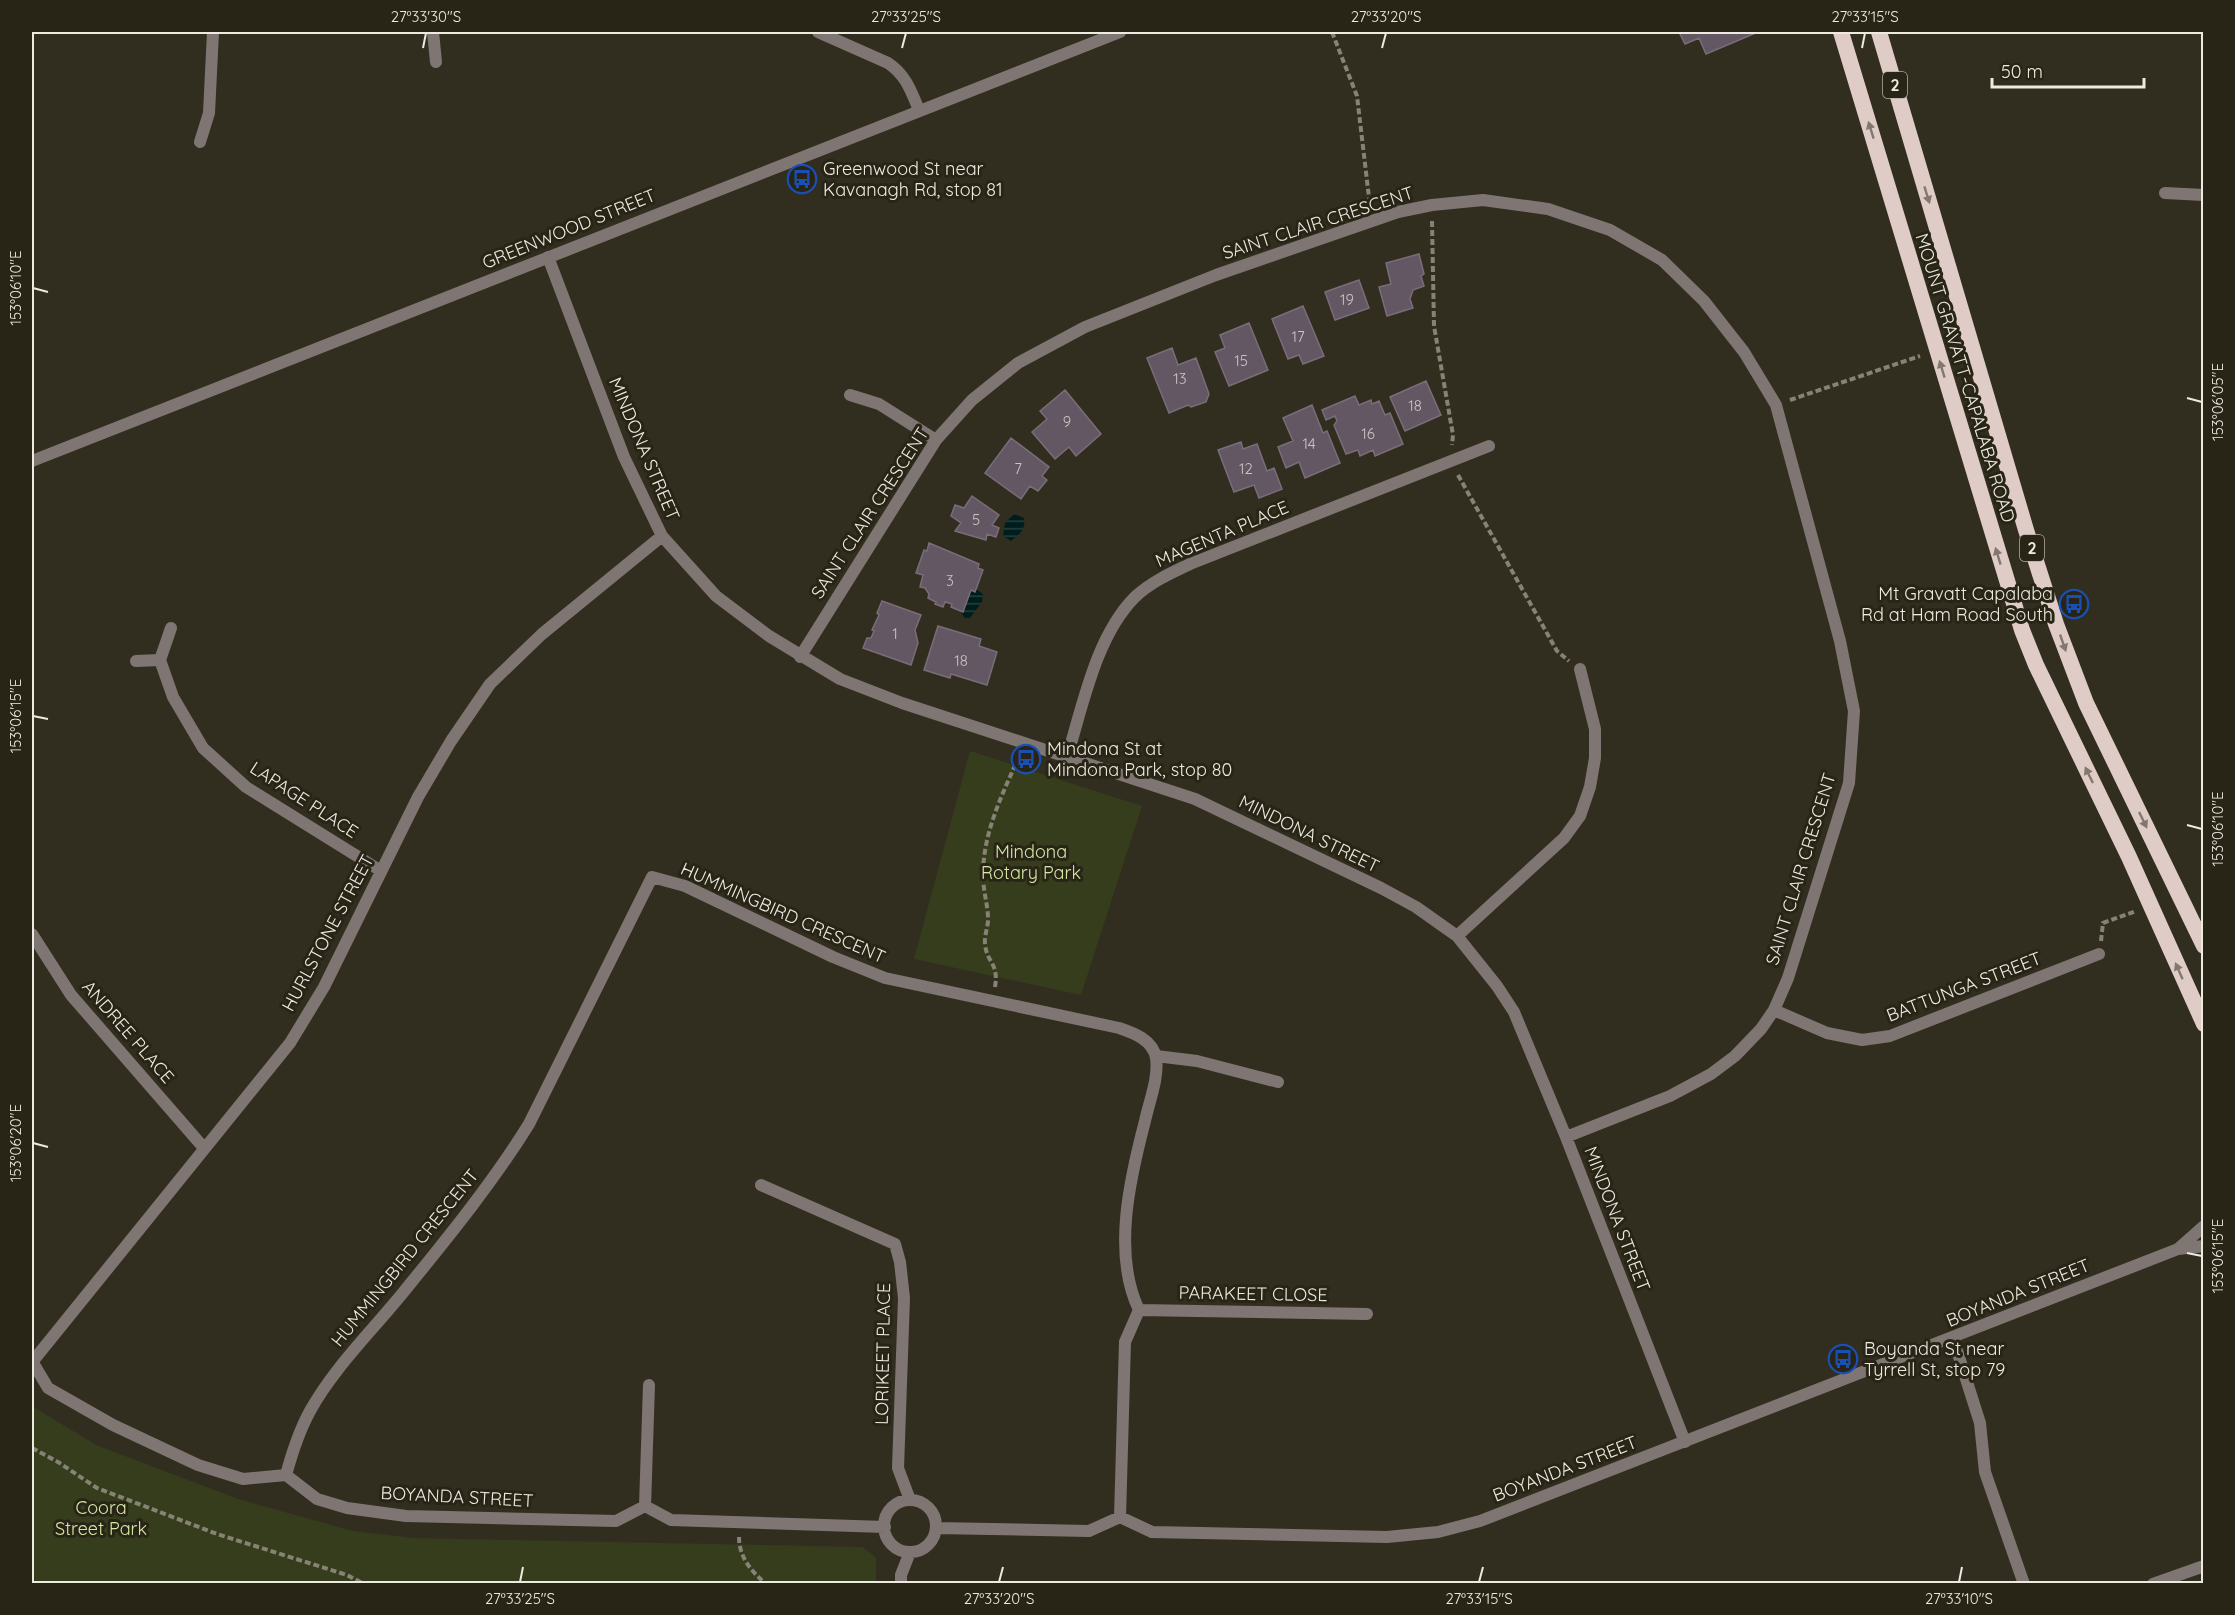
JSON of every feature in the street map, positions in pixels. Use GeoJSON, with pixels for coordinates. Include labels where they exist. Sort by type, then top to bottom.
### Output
{"type":"FeatureCollection","features":[{"type":"Feature","properties":{"kind":"highway","name":"MOUNT GRAVATT-CAPALABA ROAD"},"geometry":{"type":"LineString","coordinates":[[1841,32],[2022,630],[2036,665],[2151,906],[2204,1024]]}},
{"type":"Feature","properties":{"kind":"highway","name":"MOUNT GRAVATT-CAPALABA ROAD"},"geometry":{"type":"LineString","coordinates":[[1879,32],[2026,530],[2070,665],[2086,703],[2204,946]]}},
{"type":"Feature","properties":{"kind":"street"},"geometry":{"type":"LineString","coordinates":[[200,142],[209,113],[213,32]]}},
{"type":"Feature","properties":{"kind":"street"},"geometry":{"type":"LineString","coordinates":[[433,32],[436,62]]}},
{"type":"Feature","properties":{"kind":"street"},"geometry":{"type":"LineString","coordinates":[[818,32],[899,70],[919,110]]}},
{"type":"Feature","properties":{"kind":"street","name":"GREENWOOD STREET"},"geometry":{"type":"LineString","coordinates":[[32,460],[1120,32]]}},
{"type":"Feature","properties":{"kind":"street"},"geometry":{"type":"LineString","coordinates":[[2165,193],[2204,195]]}},
{"type":"Feature","properties":{"kind":"street","name":"SAINT CLAIR CRESCENT"},"geometry":{"type":"LineString","coordinates":[[800,657],[936,440],[972,400],[1018,363],[1085,327],[1216,275],[1398,212],[1432,205],[1483,200],[1548,209],[1610,230],[1662,260],[1704,301],[1744,352],[1776,405],[1840,641],[1854,711],[1849,783],[1788,978],[1774,1010],[1761,1029],[1735,1056],[1711,1074],[1670,1096],[1566,1137]]}},
{"type":"Feature","properties":{"kind":"street","name":"MINDONA STREET"},"geometry":{"type":"LineString","coordinates":[[548,257],[624,457],[662,536],[716,596],[769,636],[800,657],[840,679],[902,703],[1196,799],[1416,907],[1457,936],[1497,986],[1514,1012],[1566,1137],[1685,1442]]}},
{"type":"Feature","properties":{"kind":"street"},"geometry":{"type":"LineString","coordinates":[[850,395],[879,404],[936,440]]}},
{"type":"Feature","properties":{"kind":"street","name":"MAGENTA PLACE"},"geometry":{"type":"LineString","coordinates":[[1067,756],[1095,667],[1117,619],[1136,596],[1161,578],[1190,564],[1489,446]]}},
{"type":"Feature","properties":{"kind":"street","name":"HURLSTONE STREET"},"geometry":{"type":"LineString","coordinates":[[32,1361],[290,1043],[324,987],[418,797],[451,741],[490,684],[542,633],[662,536]]}},
{"type":"Feature","properties":{"kind":"street"},"geometry":{"type":"LineString","coordinates":[[136,662],[160,660],[171,628]]}},
{"type":"Feature","properties":{"kind":"street","name":"LAPAGE PLACE"},"geometry":{"type":"LineString","coordinates":[[160,660],[173,697],[203,748],[246,787],[381,871]]}},
{"type":"Feature","properties":{"kind":"street"},"geometry":{"type":"LineString","coordinates":[[1457,936],[1564,838],[1580,816],[1590,787],[1595,759],[1595,729],[1580,669]]}},
{"type":"Feature","properties":{"kind":"street","name":"HUMMINGBIRD CRESCENT"},"geometry":{"type":"LineString","coordinates":[[286,1474],[304,1423],[326,1384],[406,1289],[508,1158],[524,1133],[652,877],[685,886],[833,957],[885,978],[1119,1028],[1142,1036],[1156,1056]]}},
{"type":"Feature","properties":{"kind":"street","name":"ANDREE PLACE"},"geometry":{"type":"LineString","coordinates":[[32,934],[71,995],[204,1148]]}},
{"type":"Feature","properties":{"kind":"street","name":"BATTUNGA STREET"},"geometry":{"type":"LineString","coordinates":[[1774,1010],[1827,1033],[1862,1040],[1890,1036],[2098,954]]}},
{"type":"Feature","properties":{"kind":"street"},"geometry":{"type":"LineString","coordinates":[[936,1528],[1089,1531],[1120,1517],[1125,1342],[1139,1310],[1131,1294],[1126,1275],[1126,1215],[1131,1174],[1154,1083],[1156,1056],[1197,1061],[1278,1082]]}},
{"type":"Feature","properties":{"kind":"street","name":"LORIKEET PLACE"},"geometry":{"type":"LineString","coordinates":[[762,1185],[895,1244],[900,1262],[904,1298],[898,1468],[910,1500]]}},
{"type":"Feature","properties":{"kind":"street","name":"BOYANDA STREET"},"geometry":{"type":"LineString","coordinates":[[2178,1249],[2204,1226]]}},
{"type":"Feature","properties":{"kind":"street","name":"BOYANDA STREET"},"geometry":{"type":"LineString","coordinates":[[1120,1517],[1152,1532],[1387,1537],[1438,1532],[1480,1521],[2178,1249],[2204,1246]]}},
{"type":"Feature","properties":{"kind":"street","name":"PARAKEET CLOSE"},"geometry":{"type":"LineString","coordinates":[[1139,1310],[1367,1314]]}},
{"type":"Feature","properties":{"kind":"street"},"geometry":{"type":"LineString","coordinates":[[1953,1338],[1980,1423],[1985,1472],[2025,1584]]}},
{"type":"Feature","properties":{"kind":"street"},"geometry":{"type":"LineString","coordinates":[[32,1361],[48,1388],[113,1425],[198,1465],[243,1479],[286,1474]]}},
{"type":"Feature","properties":{"kind":"street"},"geometry":{"type":"LineString","coordinates":[[649,1385],[645,1506],[671,1520],[885,1527]]}},
{"type":"Feature","properties":{"kind":"street","name":"BOYANDA STREET"},"geometry":{"type":"LineString","coordinates":[[286,1474],[317,1499],[347,1508],[406,1516],[616,1521],[645,1506]]}},
{"type":"Feature","properties":{"kind":"street"},"geometry":{"type":"LineString","coordinates":[[910,1500],[926,1506],[935,1520],[936,1528],[930,1543],[918,1551],[910,1552],[902,1551],[890,1542],[885,1527],[889,1512],[895,1506],[910,1500]]}},
{"type":"Feature","properties":{"kind":"street"},"geometry":{"type":"LineString","coordinates":[[901,1584],[901,1575],[910,1552]]}},
{"type":"Feature","properties":{"kind":"street"},"geometry":{"type":"LineString","coordinates":[[2153,1584],[2204,1566]]}},
{"type":"Feature","properties":{"kind":"path"},"geometry":{"type":"LineString","coordinates":[[1332,32],[1357,96],[1372,221]]}},
{"type":"Feature","properties":{"kind":"path"},"geometry":{"type":"LineString","coordinates":[[1432,205],[1434,326],[1453,435],[1450,462],[1557,651],[1580,669]]}},
{"type":"Feature","properties":{"kind":"path"},"geometry":{"type":"LineString","coordinates":[[1776,405],[1920,356]]}},
{"type":"Feature","properties":{"kind":"path"},"geometry":{"type":"LineString","coordinates":[[993,1000],[997,974],[988,956],[985,942],[988,917],[983,872],[993,813],[1017,761]]}},
{"type":"Feature","properties":{"kind":"path"},"geometry":{"type":"LineString","coordinates":[[2098,954],[2103,923],[2151,906]]}},
{"type":"Feature","properties":{"kind":"path"},"geometry":{"type":"LineString","coordinates":[[32,1448],[97,1488],[217,1534],[347,1575],[364,1584]]}},
{"type":"Feature","properties":{"kind":"path"},"geometry":{"type":"LineString","coordinates":[[740,1523],[739,1548],[755,1574],[766,1584]]}},
{"type":"Feature","properties":{"kind":"green space","name":"Mindona Rotary Park"},"geometry":{"type":"Polygon","coordinates":[[[970,751],[1142,806],[1081,995],[914,959],[970,751]]]}},
{"type":"Feature","properties":{"kind":"green space","name":"Coora Street Park"},"geometry":{"type":"Polygon","coordinates":[[[32,1406],[96,1445],[238,1499],[353,1531],[413,1538],[863,1547],[876,1558],[876,1583],[32,1583],[32,1406]]]}},
{"type":"Feature","properties":{"kind":"water"},"geometry":{"type":"Polygon","coordinates":[[[1014,514],[1024,518],[1024,525],[1020,534],[1011,541],[1003,536],[1005,523],[1014,514]]]}},
{"type":"Feature","properties":{"kind":"water"},"geometry":{"type":"Polygon","coordinates":[[[976,589],[983,594],[982,602],[970,618],[965,618],[959,610],[970,591],[976,589]]]}},
{"type":"Feature","properties":{"kind":"building"},"geometry":{"type":"Polygon","coordinates":[[[1679,32],[1758,32],[1706,54],[1699,38],[1685,44],[1679,32]]]}},
{"type":"Feature","properties":{"kind":"building"},"geometry":{"type":"Polygon","coordinates":[[[1419,254],[1424,274],[1421,276],[1424,286],[1413,290],[1410,299],[1413,308],[1387,316],[1379,287],[1391,284],[1386,263],[1419,254]]]}},
{"type":"Feature","properties":{"kind":"building"},"geometry":{"type":"Polygon","coordinates":[[[1359,280],[1369,308],[1335,320],[1325,292],[1359,280]]]}},
{"type":"Feature","properties":{"kind":"building"},"geometry":{"type":"Polygon","coordinates":[[[1303,306],[1324,356],[1303,364],[1299,355],[1288,359],[1272,319],[1303,306]]]}},
{"type":"Feature","properties":{"kind":"building"},"geometry":{"type":"Polygon","coordinates":[[[1249,323],[1268,370],[1229,386],[1215,352],[1225,348],[1220,335],[1249,323]]]}},
{"type":"Feature","properties":{"kind":"building"},"geometry":{"type":"Polygon","coordinates":[[[1172,348],[1178,365],[1196,358],[1209,394],[1206,402],[1191,407],[1188,405],[1169,413],[1147,358],[1172,348]]]}},
{"type":"Feature","properties":{"kind":"building"},"geometry":{"type":"Polygon","coordinates":[[[1426,381],[1441,415],[1405,431],[1390,397],[1426,381]]]}},
{"type":"Feature","properties":{"kind":"building"},"geometry":{"type":"Polygon","coordinates":[[[1065,390],[1101,434],[1076,456],[1069,447],[1055,459],[1032,432],[1047,419],[1040,411],[1065,390]]]}},
{"type":"Feature","properties":{"kind":"building"},"geometry":{"type":"Polygon","coordinates":[[[1355,396],[1359,405],[1371,400],[1372,404],[1379,401],[1385,415],[1390,413],[1403,444],[1375,456],[1373,450],[1360,456],[1358,450],[1346,454],[1334,425],[1337,421],[1335,416],[1326,420],[1322,410],[1355,396]]]}},
{"type":"Feature","properties":{"kind":"building"},"geometry":{"type":"Polygon","coordinates":[[[1312,405],[1323,433],[1327,431],[1340,463],[1305,478],[1299,462],[1286,468],[1278,447],[1293,441],[1283,418],[1312,405]]]}},
{"type":"Feature","properties":{"kind":"building"},"geometry":{"type":"Polygon","coordinates":[[[1011,438],[1049,467],[1042,476],[1047,480],[1038,491],[1030,486],[1021,499],[985,473],[1011,438]]]}},
{"type":"Feature","properties":{"kind":"building"},"geometry":{"type":"Polygon","coordinates":[[[1241,442],[1243,449],[1257,444],[1267,471],[1274,468],[1282,489],[1259,498],[1254,485],[1234,492],[1218,450],[1241,442]]]}},
{"type":"Feature","properties":{"kind":"building"},"geometry":{"type":"Polygon","coordinates":[[[972,496],[999,515],[992,525],[999,528],[996,537],[987,534],[986,540],[955,531],[961,523],[951,516],[955,505],[964,508],[972,496]]]}},
{"type":"Feature","properties":{"kind":"building"},"geometry":{"type":"Polygon","coordinates":[[[929,543],[979,564],[978,568],[983,570],[975,592],[971,590],[963,612],[945,602],[943,607],[935,604],[936,602],[928,598],[929,594],[925,588],[920,587],[923,575],[916,573],[924,550],[927,551],[929,543]]]}},
{"type":"Feature","properties":{"kind":"building"},"geometry":{"type":"Polygon","coordinates":[[[882,601],[921,615],[915,630],[918,643],[911,665],[863,648],[867,638],[871,638],[874,631],[872,630],[882,601]]]}},
{"type":"Feature","properties":{"kind":"building"},"geometry":{"type":"Polygon","coordinates":[[[938,626],[981,639],[979,646],[997,652],[987,685],[951,674],[950,678],[924,670],[938,626]]]}},
{"type":"Feature","properties":{"kind":"place","name":"Greenwood St near Kavanagh Rd, stop 81"},"geometry":{"type":"Point","coordinates":[802,179]}},
{"type":"Feature","properties":{"kind":"place","name":"Mt Gravatt Capalaba Rd at Ham Road South"},"geometry":{"type":"Point","coordinates":[2074,604]}},
{"type":"Feature","properties":{"kind":"place","name":"Mindona St at Mindona Park, stop 80"},"geometry":{"type":"Point","coordinates":[1026,759]}},
{"type":"Feature","properties":{"kind":"place","name":"Boyanda St near Tyrrell St, stop 79"},"geometry":{"type":"Point","coordinates":[1843,1359]}}]}
